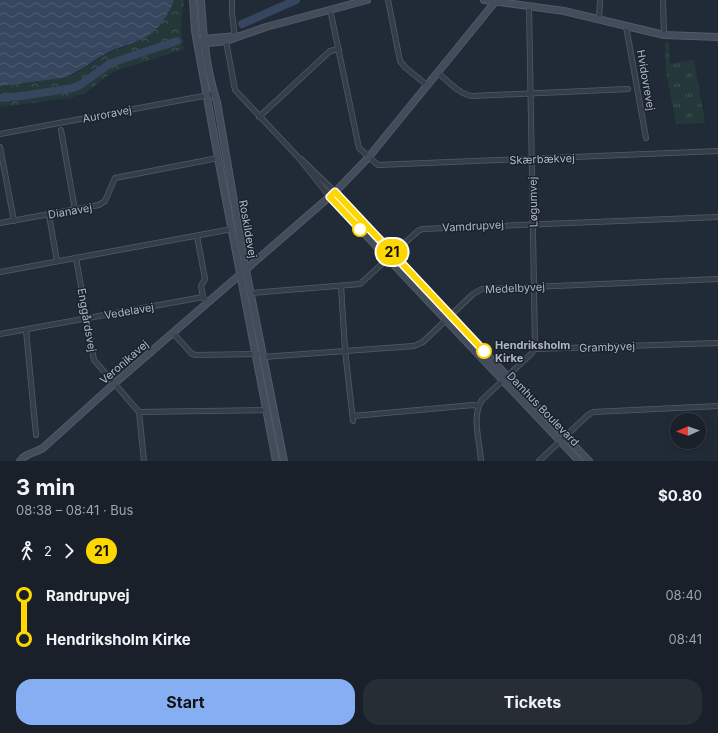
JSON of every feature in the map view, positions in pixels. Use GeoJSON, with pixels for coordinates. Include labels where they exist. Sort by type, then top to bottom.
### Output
{"type":"FeatureCollection","features":[{"type":"Feature","properties":{"kind":"street","name":"Roskildevej"},"geometry":{"type":"LineString","coordinates":[[193,0],[195,30],[240,274],[284,461]]}},
{"type":"Feature","properties":{"kind":"street","name":"Roskildevej"},"geometry":{"type":"LineString","coordinates":[[201,0],[205,41],[246,269],[276,461]]}},
{"type":"Feature","properties":{"kind":"street"},"geometry":{"type":"LineString","coordinates":[[232,0],[235,37]]}},
{"type":"Feature","properties":{"kind":"street"},"geometry":{"type":"LineString","coordinates":[[205,41],[226,41],[266,27],[367,0]]}},
{"type":"Feature","properties":{"kind":"street"},"geometry":{"type":"LineString","coordinates":[[388,0],[400,61],[406,68],[428,86]]}},
{"type":"Feature","properties":{"kind":"street"},"geometry":{"type":"LineString","coordinates":[[484,0],[564,12],[664,35],[718,37]]}},
{"type":"Feature","properties":{"kind":"street"},"geometry":{"type":"LineString","coordinates":[[600,0],[600,20]]}},
{"type":"Feature","properties":{"kind":"street"},"geometry":{"type":"LineString","coordinates":[[663,0],[664,35]]}},
{"type":"Feature","properties":{"kind":"street","name":"Veronikavej"},"geometry":{"type":"LineString","coordinates":[[20,461],[27,454],[37,452],[43,448],[115,383],[330,197],[368,158],[428,86],[495,1]]}},
{"type":"Feature","properties":{"kind":"street","name":"Løgumvej"},"geometry":{"type":"LineString","coordinates":[[529,6],[534,350]]}},
{"type":"Feature","properties":{"kind":"street"},"geometry":{"type":"LineString","coordinates":[[330,9],[359,148],[368,158]]}},
{"type":"Feature","properties":{"kind":"street","name":"Hvidovrevej"},"geometry":{"type":"LineString","coordinates":[[626,26],[646,138]]}},
{"type":"Feature","properties":{"kind":"street"},"geometry":{"type":"LineString","coordinates":[[198,44],[205,41],[235,37]]}},
{"type":"Feature","properties":{"kind":"street","name":"Damhus Boulevard"},"geometry":{"type":"LineString","coordinates":[[226,41],[235,90],[242,99],[298,157],[330,197],[502,381],[563,439],[589,461]]}},
{"type":"Feature","properties":{"kind":"street"},"geometry":{"type":"LineString","coordinates":[[259,117],[330,51],[339,49]]}},
{"type":"Feature","properties":{"kind":"street"},"geometry":{"type":"LineString","coordinates":[[438,73],[466,95],[472,96],[628,89]]}},
{"type":"Feature","properties":{"kind":"street","name":"Auroravej"},"geometry":{"type":"LineString","coordinates":[[0,134],[214,94]]}},
{"type":"Feature","properties":{"kind":"street"},"geometry":{"type":"LineString","coordinates":[[61,130],[75,210]]}},
{"type":"Feature","properties":{"kind":"street"},"geometry":{"type":"LineString","coordinates":[[0,147],[14,221]]}},
{"type":"Feature","properties":{"kind":"street","name":"Skærbækvej"},"geometry":{"type":"LineString","coordinates":[[368,158],[380,165],[718,151]]}},
{"type":"Feature","properties":{"kind":"street","name":"Damhus Boulevard"},"geometry":{"type":"LineString","coordinates":[[298,157],[335,192],[508,376],[563,439],[579,461]]}},
{"type":"Feature","properties":{"kind":"street","name":"Dianavej"},"geometry":{"type":"LineString","coordinates":[[0,224],[103,204],[113,181],[119,177],[218,158]]}},
{"type":"Feature","properties":{"kind":"street"},"geometry":{"type":"LineString","coordinates":[[49,214],[57,261]]}},
{"type":"Feature","properties":{"kind":"street","name":"Vamdrupvej"},"geometry":{"type":"LineString","coordinates":[[250,293],[361,284],[388,258],[422,229],[718,217]]}},
{"type":"Feature","properties":{"kind":"street"},"geometry":{"type":"LineString","coordinates":[[0,272],[232,229]]}},
{"type":"Feature","properties":{"kind":"street"},"geometry":{"type":"LineString","coordinates":[[197,236],[205,279],[202,286],[203,297],[208,302]]}},
{"type":"Feature","properties":{"kind":"street","name":"Enggårdsvej"},"geometry":{"type":"LineString","coordinates":[[76,258],[94,360],[139,412]]}},
{"type":"Feature","properties":{"kind":"street","name":"Medelbyvej"},"geometry":{"type":"LineString","coordinates":[[173,333],[192,354],[196,355],[260,356],[414,346],[422,342],[479,290],[718,279]]}},
{"type":"Feature","properties":{"kind":"street"},"geometry":{"type":"LineString","coordinates":[[341,286],[345,350],[353,419],[473,405],[478,406]]}},
{"type":"Feature","properties":{"kind":"street","name":"Vedelavej"},"geometry":{"type":"LineString","coordinates":[[0,334],[203,297]]}},
{"type":"Feature","properties":{"kind":"street"},"geometry":{"type":"LineString","coordinates":[[26,330],[36,435]]}},
{"type":"Feature","properties":{"kind":"street","name":"Grambyvej"},"geometry":{"type":"LineString","coordinates":[[534,350],[718,343]]}},
{"type":"Feature","properties":{"kind":"street"},"geometry":{"type":"LineString","coordinates":[[481,461],[476,410],[482,400],[534,350]]}},
{"type":"Feature","properties":{"kind":"street"},"geometry":{"type":"LineString","coordinates":[[539,461],[593,412],[718,406]]}},
{"type":"Feature","properties":{"kind":"street"},"geometry":{"type":"LineString","coordinates":[[144,461],[139,412],[267,410]]}},
{"type":"Feature","properties":{"kind":"green space"},"geometry":{"type":"Polygon","coordinates":[[[174,0],[184,0],[181,24],[184,49],[113,72],[85,93],[70,98],[0,107],[0,86],[63,78],[73,75],[110,52],[140,41],[174,0]]]}},
{"type":"Feature","properties":{"kind":"green space"},"geometry":{"type":"Polygon","coordinates":[[[665,42],[669,42],[670,64],[694,60],[705,123],[676,124],[666,71],[665,42]]]}},
{"type":"Feature","properties":{"kind":"water"},"geometry":{"type":"Polygon","coordinates":[[[0,0],[174,0],[160,25],[150,34],[138,41],[109,52],[63,78],[0,86],[0,0]]]}},
{"type":"Feature","properties":{"kind":"waterway"},"geometry":{"type":"LineString","coordinates":[[242,24],[296,0]]}},
{"type":"Feature","properties":{"kind":"waterway"},"geometry":{"type":"LineString","coordinates":[[0,98],[73,88],[80,85],[111,63],[177,41]]}},
{"type":"Feature","properties":{"kind":"bus line","name":"21"},"geometry":{"type":"LineString","coordinates":[[360,229],[330,197],[335,192],[484,351]]}},
{"type":"Feature","properties":{"kind":"place","name":"Hendriksholm Kirke"},"geometry":{"type":"Point","coordinates":[484,351]}}]}
